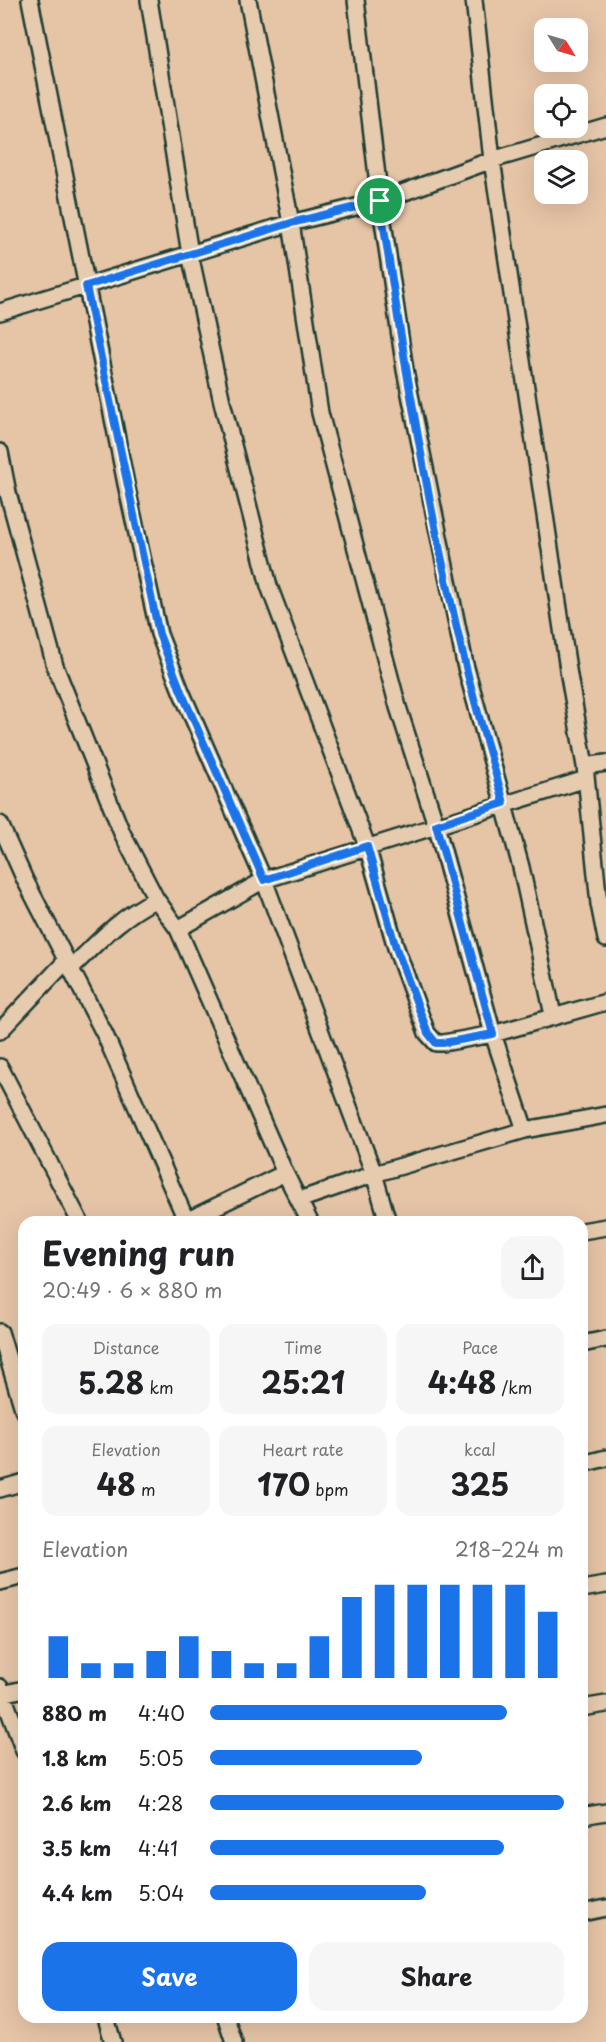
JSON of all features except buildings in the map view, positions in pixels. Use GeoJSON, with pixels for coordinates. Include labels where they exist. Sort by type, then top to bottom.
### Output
{"type":"FeatureCollection","features":[{"type":"Feature","properties":{"kind":"street"},"geometry":{"type":"LineString","coordinates":[[30,0],[86,286],[159,634],[181,691],[264,880],[374,1174],[386,1216]]}},
{"type":"Feature","properties":{"kind":"street"},"geometry":{"type":"LineString","coordinates":[[149,0],[190,254],[222,402],[268,586],[367,846],[396,948],[431,1039],[443,1043],[493,1034],[553,1015],[606,1002]]}},
{"type":"Feature","properties":{"kind":"street"},"geometry":{"type":"LineString","coordinates":[[248,0],[291,223],[320,413],[398,707],[436,825],[493,1034],[525,1130]]}},
{"type":"Feature","properties":{"kind":"street"},"geometry":{"type":"LineString","coordinates":[[357,0],[380,201],[405,370],[465,664],[504,803],[553,1015]]}},
{"type":"Feature","properties":{"kind":"street"},"geometry":{"type":"LineString","coordinates":[[474,0],[492,160],[568,676],[585,772],[599,904],[606,939]]}},
{"type":"Feature","properties":{"kind":"street"},"geometry":{"type":"LineString","coordinates":[[0,312],[291,223],[380,201],[492,160],[603,131]]}},
{"type":"Feature","properties":{"kind":"street"},"geometry":{"type":"LineString","coordinates":[[0,452],[4,493],[55,666],[122,833],[156,898],[178,929],[285,1173],[307,1216]]}},
{"type":"Feature","properties":{"kind":"street"},"geometry":{"type":"LineString","coordinates":[[178,929],[264,880],[504,803],[606,763]]}},
{"type":"Feature","properties":{"kind":"street"},"geometry":{"type":"LineString","coordinates":[[0,824],[25,880],[105,1035],[183,1216]]}},
{"type":"Feature","properties":{"kind":"street"},"geometry":{"type":"LineString","coordinates":[[0,1031],[111,926],[156,898]]}},
{"type":"Feature","properties":{"kind":"street"},"geometry":{"type":"LineString","coordinates":[[0,1067],[77,1216]]}},
{"type":"Feature","properties":{"kind":"street"},"geometry":{"type":"LineString","coordinates":[[299,1200],[374,1174],[525,1130],[606,1115]]}},
{"type":"Feature","properties":{"kind":"street"},"geometry":{"type":"LineString","coordinates":[[198,1216],[285,1173]]}},
{"type":"Feature","properties":{"kind":"street"},"geometry":{"type":"LineString","coordinates":[[588,1230],[606,1227]]}},
{"type":"Feature","properties":{"kind":"street"},"geometry":{"type":"LineString","coordinates":[[0,1332],[18,1392]]}},
{"type":"Feature","properties":{"kind":"street"},"geometry":{"type":"LineString","coordinates":[[588,1343],[606,1339]]}},
{"type":"Feature","properties":{"kind":"street"},"geometry":{"type":"LineString","coordinates":[[588,1462],[606,1458]]}},
{"type":"Feature","properties":{"kind":"street"},"geometry":{"type":"LineString","coordinates":[[0,1489],[18,1484]]}},
{"type":"Feature","properties":{"kind":"street"},"geometry":{"type":"LineString","coordinates":[[0,1582],[18,1578]]}},
{"type":"Feature","properties":{"kind":"street"},"geometry":{"type":"LineString","coordinates":[[588,1588],[606,1585]]}},
{"type":"Feature","properties":{"kind":"street"},"geometry":{"type":"LineString","coordinates":[[18,1689],[1,1690],[18,1735]]}},
{"type":"Feature","properties":{"kind":"street"},"geometry":{"type":"LineString","coordinates":[[588,1707],[606,1704]]}},
{"type":"Feature","properties":{"kind":"street"},"geometry":{"type":"LineString","coordinates":[[588,1815],[606,1812]]}},
{"type":"Feature","properties":{"kind":"street"},"geometry":{"type":"LineString","coordinates":[[588,1911],[606,1908]]}},
{"type":"Feature","properties":{"kind":"street"},"geometry":{"type":"LineString","coordinates":[[107,2023],[113,2042]]}},
{"type":"Feature","properties":{"kind":"street"},"geometry":{"type":"LineString","coordinates":[[228,2023],[234,2042]]}},
{"type":"Feature","properties":{"kind":"route"},"geometry":{"type":"LineString","coordinates":[[380,201],[405,370],[451,598],[465,664],[504,803],[436,825],[493,1034],[443,1043],[436,1043],[428,1033],[396,948],[367,846],[264,880],[181,691],[159,634],[149,596],[86,286],[291,223],[380,201]]}}]}
